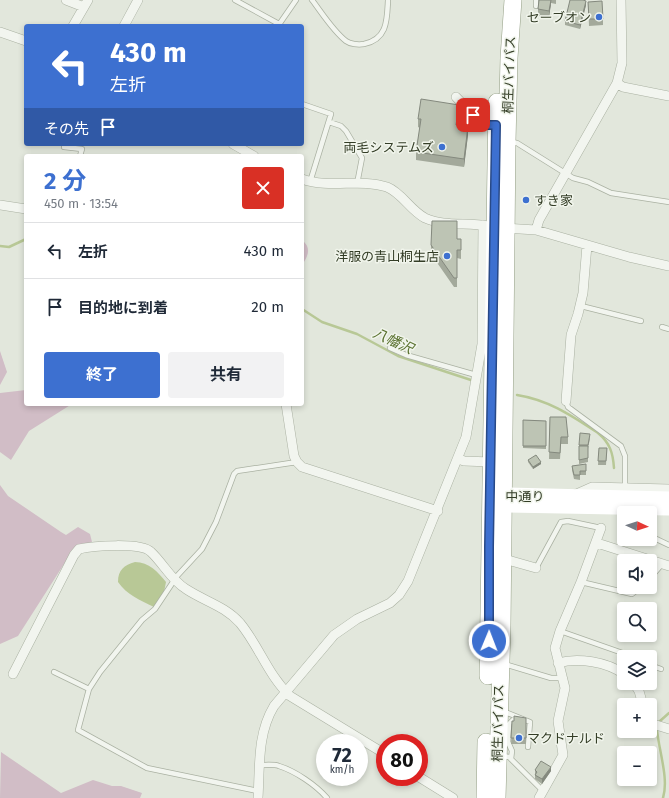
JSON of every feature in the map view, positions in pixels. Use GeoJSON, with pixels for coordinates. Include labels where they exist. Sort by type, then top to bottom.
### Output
{"type":"FeatureCollection","features":[{"type":"Feature","properties":{"kind":"highway","name":"桐生バイパス"},"geometry":{"type":"LineString","coordinates":[[485,798],[489,611],[498,500],[491,462],[496,125],[502,0]]}},
{"type":"Feature","properties":{"kind":"highway","name":"桐生バイパス"},"geometry":{"type":"LineString","coordinates":[[497,798],[505,757],[500,664],[502,561],[498,500],[494,227],[508,142],[509,58],[513,0]]}},
{"type":"Feature","properties":{"kind":"street"},"geometry":{"type":"LineString","coordinates":[[66,0],[86,3],[74,24]]}},
{"type":"Feature","properties":{"kind":"street"},"geometry":{"type":"LineString","coordinates":[[125,24],[138,0]]}},
{"type":"Feature","properties":{"kind":"street"},"geometry":{"type":"LineString","coordinates":[[536,230],[539,220],[617,83],[622,63],[621,0]]}},
{"type":"Feature","properties":{"kind":"street"},"geometry":{"type":"LineString","coordinates":[[0,32],[24,40]]}},
{"type":"Feature","properties":{"kind":"street"},"geometry":{"type":"LineString","coordinates":[[617,83],[623,86],[669,96]]}},
{"type":"Feature","properties":{"kind":"street"},"geometry":{"type":"LineString","coordinates":[[456,97],[482,123],[485,125],[496,125]]}},
{"type":"Feature","properties":{"kind":"street"},"geometry":{"type":"LineString","coordinates":[[240,146],[251,154]]}},
{"type":"Feature","properties":{"kind":"street"},"geometry":{"type":"LineString","coordinates":[[306,181],[332,185],[357,184],[388,187],[398,194],[420,215],[432,221],[536,230],[669,266]]}},
{"type":"Feature","properties":{"kind":"street"},"geometry":{"type":"LineString","coordinates":[[0,204],[24,209]]}},
{"type":"Feature","properties":{"kind":"street"},"geometry":{"type":"LineString","coordinates":[[258,794],[264,725],[274,706],[334,635],[357,620],[390,603],[399,595],[408,581],[438,511],[459,459],[466,437],[482,332],[494,227]]}},
{"type":"Feature","properties":{"kind":"street"},"geometry":{"type":"LineString","coordinates":[[566,401],[571,335],[581,306],[587,245]]}},
{"type":"Feature","properties":{"kind":"street"},"geometry":{"type":"LineString","coordinates":[[286,406],[293,451],[297,462],[312,470],[438,511]]}},
{"type":"Feature","properties":{"kind":"street"},"geometry":{"type":"LineString","coordinates":[[459,459],[464,461],[491,462]]}},
{"type":"Feature","properties":{"kind":"street"},"geometry":{"type":"LineString","coordinates":[[571,497],[592,487],[669,489]]}},
{"type":"Feature","properties":{"kind":"street","name":"中通り"},"geometry":{"type":"LineString","coordinates":[[498,500],[571,497],[669,498]]}},
{"type":"Feature","properties":{"kind":"street","name":"中通り"},"geometry":{"type":"LineString","coordinates":[[498,500],[669,509]]}},
{"type":"Feature","properties":{"kind":"street"},"geometry":{"type":"LineString","coordinates":[[541,794],[563,754],[558,721],[565,688],[555,648],[560,631],[597,543],[601,528]]}},
{"type":"Feature","properties":{"kind":"street"},"geometry":{"type":"LineString","coordinates":[[597,543],[666,565]]}},
{"type":"Feature","properties":{"kind":"street"},"geometry":{"type":"LineString","coordinates":[[13,674],[74,555],[79,549],[98,546],[147,549],[175,580],[186,589],[223,608],[235,618],[286,692],[376,748]]}},
{"type":"Feature","properties":{"kind":"street"},"geometry":{"type":"LineString","coordinates":[[502,561],[508,560],[536,568]]}},
{"type":"Feature","properties":{"kind":"street"},"geometry":{"type":"LineString","coordinates":[[558,664],[568,661],[583,661],[617,670]]}},
{"type":"Feature","properties":{"kind":"street"},"geometry":{"type":"LineString","coordinates":[[657,725],[669,729]]}},
{"type":"Feature","properties":{"kind":"street"},"geometry":{"type":"LineString","coordinates":[[428,783],[453,798]]}},
{"type":"Feature","properties":{"kind":"lane"},"geometry":{"type":"LineString","coordinates":[[235,0],[276,24]]}},
{"type":"Feature","properties":{"kind":"lane"},"geometry":{"type":"LineString","coordinates":[[279,24],[296,0]]}},
{"type":"Feature","properties":{"kind":"lane"},"geometry":{"type":"LineString","coordinates":[[312,0],[344,39],[352,44],[362,44],[377,38],[384,30],[388,20],[388,0]]}},
{"type":"Feature","properties":{"kind":"lane"},"geometry":{"type":"LineString","coordinates":[[536,0],[536,6]]}},
{"type":"Feature","properties":{"kind":"lane"},"geometry":{"type":"LineString","coordinates":[[304,105],[331,114],[306,181]]}},
{"type":"Feature","properties":{"kind":"lane"},"geometry":{"type":"LineString","coordinates":[[329,122],[341,126],[346,131],[362,158],[357,184]]}},
{"type":"Feature","properties":{"kind":"lane"},"geometry":{"type":"LineString","coordinates":[[508,142],[517,142],[573,178],[588,182],[618,195],[669,202]]}},
{"type":"Feature","properties":{"kind":"lane"},"geometry":{"type":"LineString","coordinates":[[64,147],[82,150],[81,154]]}},
{"type":"Feature","properties":{"kind":"lane"},"geometry":{"type":"LineString","coordinates":[[581,306],[641,321]]}},
{"type":"Feature","properties":{"kind":"lane"},"geometry":{"type":"LineString","coordinates":[[662,328],[669,329]]}},
{"type":"Feature","properties":{"kind":"lane"},"geometry":{"type":"LineString","coordinates":[[390,348],[475,379]]}},
{"type":"Feature","properties":{"kind":"lane"},"geometry":{"type":"LineString","coordinates":[[566,401],[568,407],[621,446],[625,456],[625,488]]}},
{"type":"Feature","properties":{"kind":"lane"},"geometry":{"type":"LineString","coordinates":[[258,794],[147,768],[78,730],[89,690],[100,672],[142,620],[155,609],[175,580],[196,556],[206,541],[226,497],[232,478],[237,471],[297,462]]}},
{"type":"Feature","properties":{"kind":"lane"},"geometry":{"type":"LineString","coordinates":[[536,568],[561,522],[568,521],[601,528]]}},
{"type":"Feature","properties":{"kind":"lane"},"geometry":{"type":"LineString","coordinates":[[657,539],[669,545]]}},
{"type":"Feature","properties":{"kind":"lane"},"geometry":{"type":"LineString","coordinates":[[657,572],[666,565]]}},
{"type":"Feature","properties":{"kind":"lane"},"geometry":{"type":"LineString","coordinates":[[581,582],[617,590]]}},
{"type":"Feature","properties":{"kind":"lane"},"geometry":{"type":"LineString","coordinates":[[560,631],[617,651]]}},
{"type":"Feature","properties":{"kind":"lane"},"geometry":{"type":"LineString","coordinates":[[500,664],[513,666],[551,678],[562,678]]}},
{"type":"Feature","properties":{"kind":"lane"},"geometry":{"type":"LineString","coordinates":[[54,672],[89,690]]}},
{"type":"Feature","properties":{"kind":"lane"},"geometry":{"type":"LineString","coordinates":[[505,712],[527,720],[531,725],[528,747]]}},
{"type":"Feature","properties":{"kind":"lane"},"geometry":{"type":"LineString","coordinates":[[516,717],[510,722],[508,742],[511,749],[505,757],[541,794]]}},
{"type":"Feature","properties":{"kind":"lane"},"geometry":{"type":"LineString","coordinates":[[260,766],[280,766],[299,776],[327,798]]}},
{"type":"Feature","properties":{"kind":"shaded area"},"geometry":{"type":"Polygon","coordinates":[[[304,242],[308,249],[304,262],[304,242]]]}},
{"type":"Feature","properties":{"kind":"shaded area"},"geometry":{"type":"Polygon","coordinates":[[[0,351],[7,372],[0,385],[0,351]]]}},
{"type":"Feature","properties":{"kind":"shaded area"},"geometry":{"type":"Polygon","coordinates":[[[24,390],[24,406],[69,406],[29,431],[11,460],[0,452],[0,393],[24,390]]]}},
{"type":"Feature","properties":{"kind":"shaded area"},"geometry":{"type":"Polygon","coordinates":[[[0,485],[8,496],[61,532],[66,535],[78,527],[90,534],[92,542],[73,550],[18,636],[0,644],[0,485]]]}},
{"type":"Feature","properties":{"kind":"shaded area"},"geometry":{"type":"Polygon","coordinates":[[[135,562],[140,562],[149,566],[166,582],[164,592],[154,607],[130,594],[118,582],[120,571],[135,562]]]}},
{"type":"Feature","properties":{"kind":"shaded area"},"geometry":{"type":"Polygon","coordinates":[[[1,752],[61,793],[93,780],[112,786],[121,786],[142,793],[140,798],[0,798],[1,752]]]}},
{"type":"Feature","properties":{"kind":"building"},"geometry":{"type":"Polygon","coordinates":[[[539,0],[551,0],[549,11],[538,9],[539,0]]]}},
{"type":"Feature","properties":{"kind":"building"},"geometry":{"type":"Polygon","coordinates":[[[570,0],[586,1],[580,25],[565,21],[570,0]]]}},
{"type":"Feature","properties":{"kind":"building"},"geometry":{"type":"Polygon","coordinates":[[[602,1],[603,19],[589,19],[588,2],[602,1]]]}},
{"type":"Feature","properties":{"kind":"building","name":"両毛システムズ"},"geometry":{"type":"Polygon","coordinates":[[[421,99],[459,105],[456,125],[468,126],[464,159],[416,152],[421,119],[418,119],[421,99]]]}},
{"type":"Feature","properties":{"kind":"building","name":"洋服の青山桐生店"},"geometry":{"type":"Polygon","coordinates":[[[432,221],[457,221],[457,239],[461,239],[461,250],[457,250],[457,278],[454,278],[431,245],[432,221]]]}},
{"type":"Feature","properties":{"kind":"building"},"geometry":{"type":"Polygon","coordinates":[[[550,417],[566,417],[568,437],[561,437],[560,453],[549,452],[550,417]]]}},
{"type":"Feature","properties":{"kind":"building"},"geometry":{"type":"Polygon","coordinates":[[[523,420],[546,421],[546,446],[523,446],[523,420]]]}},
{"type":"Feature","properties":{"kind":"building"},"geometry":{"type":"Polygon","coordinates":[[[580,433],[590,434],[588,445],[579,445],[580,433]]]}},
{"type":"Feature","properties":{"kind":"building"},"geometry":{"type":"Polygon","coordinates":[[[579,446],[588,446],[588,458],[579,460],[579,446]]]}},
{"type":"Feature","properties":{"kind":"building"},"geometry":{"type":"Polygon","coordinates":[[[599,448],[607,448],[606,461],[598,461],[599,448]]]}},
{"type":"Feature","properties":{"kind":"building"},"geometry":{"type":"Polygon","coordinates":[[[536,455],[541,462],[533,467],[528,460],[536,455]]]}},
{"type":"Feature","properties":{"kind":"building"},"geometry":{"type":"Polygon","coordinates":[[[586,464],[586,471],[580,471],[580,475],[574,475],[572,466],[586,464]]]}},
{"type":"Feature","properties":{"kind":"building"},"geometry":{"type":"Polygon","coordinates":[[[514,716],[526,718],[526,738],[511,738],[512,721],[514,721],[514,716]]]}},
{"type":"Feature","properties":{"kind":"building"},"geometry":{"type":"Polygon","coordinates":[[[541,761],[551,767],[542,779],[535,775],[537,772],[535,770],[541,761]]]}},
{"type":"Feature","properties":{"kind":"waterway","name":"八幡沢"},"geometry":{"type":"LineString","coordinates":[[0,246],[9,247],[24,240]]}},
{"type":"Feature","properties":{"kind":"waterway","name":"八幡沢"},"geometry":{"type":"LineString","coordinates":[[304,310],[322,322],[357,334],[398,356],[474,381]]}},
{"type":"Feature","properties":{"kind":"waterway","name":"八幡沢"},"geometry":{"type":"LineString","coordinates":[[517,395],[529,397],[550,405],[598,433],[610,449],[614,468]]}},
{"type":"Feature","properties":{"kind":"waterway"},"geometry":{"type":"LineString","coordinates":[[660,721],[669,713]]}},
{"type":"Feature","properties":{"kind":"waterway"},"geometry":{"type":"LineString","coordinates":[[657,730],[665,782],[663,798]]}},
{"type":"Feature","properties":{"kind":"place","name":"セーブオン"},"geometry":{"type":"Point","coordinates":[599,17]}},
{"type":"Feature","properties":{"kind":"place","name":"両毛システムズ"},"geometry":{"type":"Point","coordinates":[442,147]}},
{"type":"Feature","properties":{"kind":"place","name":"すき家"},"geometry":{"type":"Point","coordinates":[526,200]}},
{"type":"Feature","properties":{"kind":"place","name":"洋服の青山桐生店"},"geometry":{"type":"Point","coordinates":[447,256]}},
{"type":"Feature","properties":{"kind":"place","name":"マクドナルド"},"geometry":{"type":"Point","coordinates":[519,738]}},
{"type":"Feature","properties":{"kind":"route"},"geometry":{"type":"LineString","coordinates":[[473,115],[485,125],[496,125],[493,238],[489,641]]}}]}
